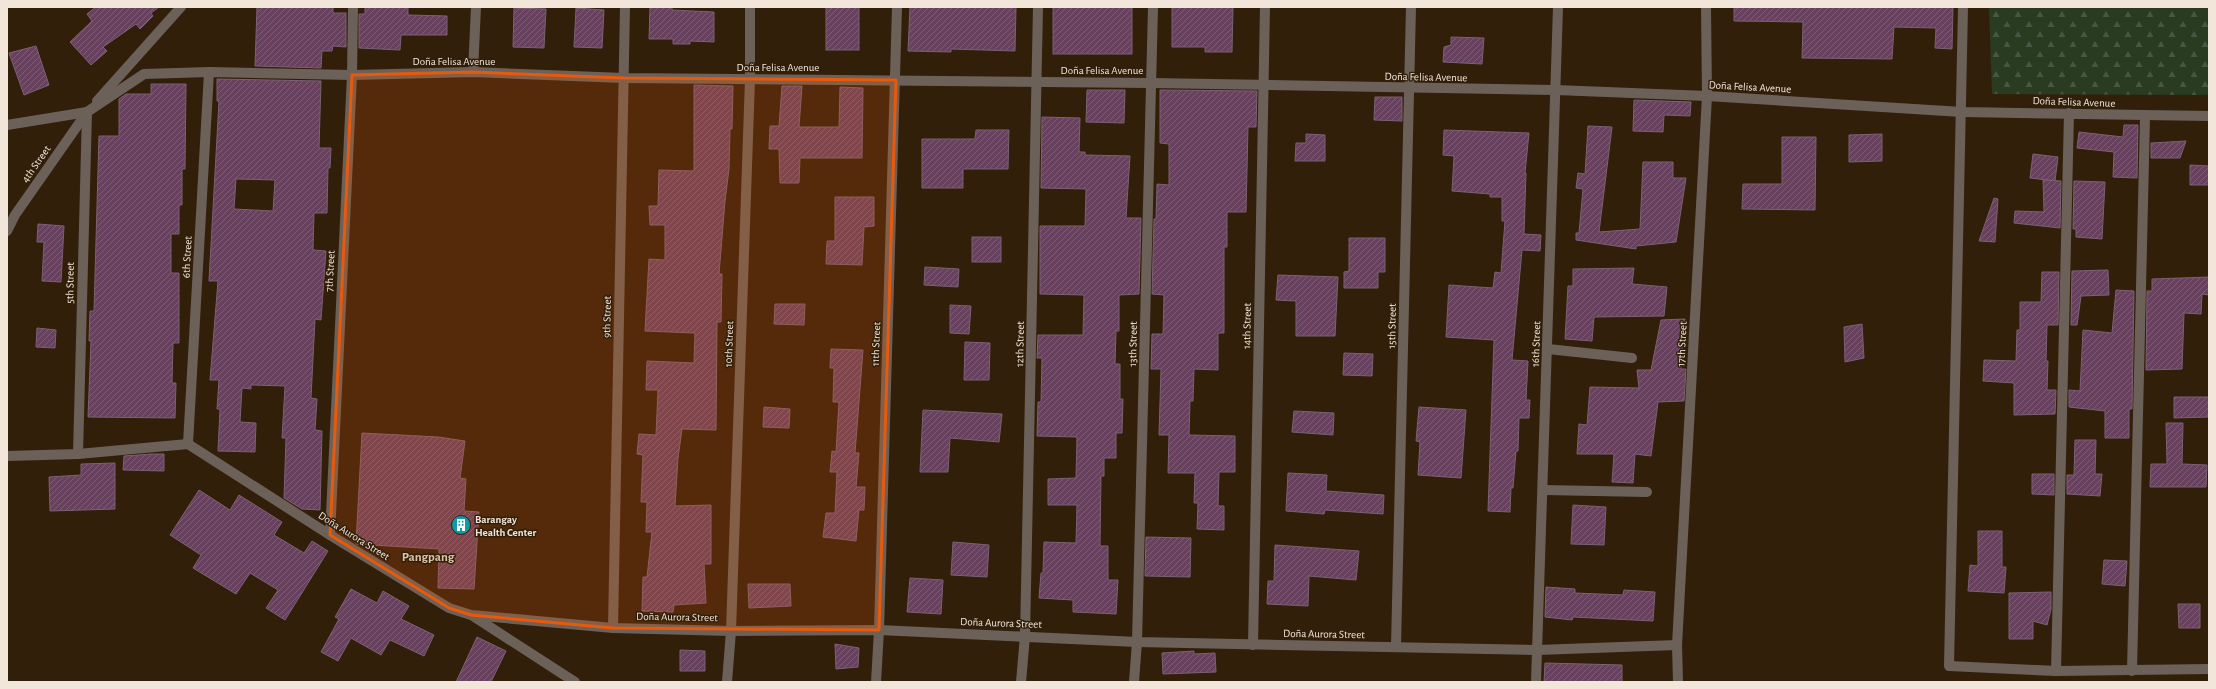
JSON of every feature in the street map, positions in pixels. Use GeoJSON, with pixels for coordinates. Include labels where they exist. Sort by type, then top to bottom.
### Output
{"type":"FeatureCollection","features":[{"type":"Feature","properties":{"kind":"street"},"geometry":{"type":"LineString","coordinates":[[86,112],[181,7]]}},
{"type":"Feature","properties":{"kind":"street","name":"7th Street"},"geometry":{"type":"LineString","coordinates":[[330,535],[354,7]]}},
{"type":"Feature","properties":{"kind":"street"},"geometry":{"type":"LineString","coordinates":[[473,72],[476,7]]}},
{"type":"Feature","properties":{"kind":"street","name":"9th Street"},"geometry":{"type":"LineString","coordinates":[[613,628],[625,7]]}},
{"type":"Feature","properties":{"kind":"street","name":"10th Street"},"geometry":{"type":"LineString","coordinates":[[727,682],[731,631],[750,79],[750,7]]}},
{"type":"Feature","properties":{"kind":"street","name":"11th Street"},"geometry":{"type":"LineString","coordinates":[[876,682],[879,630],[897,7]]}},
{"type":"Feature","properties":{"kind":"street","name":"12th Street"},"geometry":{"type":"LineString","coordinates":[[1021,682],[1025,636],[1038,7]]}},
{"type":"Feature","properties":{"kind":"street","name":"13th Street"},"geometry":{"type":"LineString","coordinates":[[1134,682],[1137,642],[1153,7]]}},
{"type":"Feature","properties":{"kind":"street","name":"14th Street"},"geometry":{"type":"LineString","coordinates":[[1253,645],[1265,7]]}},
{"type":"Feature","properties":{"kind":"street","name":"15th Street"},"geometry":{"type":"LineString","coordinates":[[1396,646],[1411,7]]}},
{"type":"Feature","properties":{"kind":"street","name":"16th Street"},"geometry":{"type":"LineString","coordinates":[[1536,682],[1558,7]]}},
{"type":"Feature","properties":{"kind":"street","name":"17th Street"},"geometry":{"type":"LineString","coordinates":[[1678,682],[1678,645],[1707,96],[1706,7]]}},
{"type":"Feature","properties":{"kind":"street"},"geometry":{"type":"LineString","coordinates":[[1964,7],[1949,666],[2056,671],[2209,669]]}},
{"type":"Feature","properties":{"kind":"street","name":"Doña Felisa Avenue"},"geometry":{"type":"LineString","coordinates":[[7,125],[86,112],[144,74],[209,72],[352,75],[473,72],[624,78],[1151,83],[1556,90],[1707,96],[1962,112],[2069,113],[2146,117],[2209,116]]}},
{"type":"Feature","properties":{"kind":"street","name":"6th Street"},"geometry":{"type":"LineString","coordinates":[[188,444],[209,72]]}},
{"type":"Feature","properties":{"kind":"street","name":"4th Street"},"geometry":{"type":"LineString","coordinates":[[7,231],[15,215],[86,112]]}},
{"type":"Feature","properties":{"kind":"street","name":"5th Street"},"geometry":{"type":"LineString","coordinates":[[78,454],[86,112]]}},
{"type":"Feature","properties":{"kind":"street"},"geometry":{"type":"LineString","coordinates":[[2056,671],[2069,113]]}},
{"type":"Feature","properties":{"kind":"street"},"geometry":{"type":"LineString","coordinates":[[2132,671],[2146,117]]}},
{"type":"Feature","properties":{"kind":"street"},"geometry":{"type":"LineString","coordinates":[[1548,349],[1632,358]]}},
{"type":"Feature","properties":{"kind":"street"},"geometry":{"type":"LineString","coordinates":[[7,456],[78,454],[188,444]]}},
{"type":"Feature","properties":{"kind":"street","name":"Doña Aurora Street"},"geometry":{"type":"LineString","coordinates":[[188,444],[330,535],[449,608],[471,615],[613,628],[731,631],[879,630],[1137,642],[1253,645],[1396,646],[1537,650],[1678,645]]}},
{"type":"Feature","properties":{"kind":"street"},"geometry":{"type":"LineString","coordinates":[[1543,490],[1647,492]]}},
{"type":"Feature","properties":{"kind":"street"},"geometry":{"type":"LineString","coordinates":[[471,615],[575,682]]}},
{"type":"Feature","properties":{"kind":"highlighted area"},"geometry":{"type":"Polygon","coordinates":[[[473,72],[624,78],[896,80],[879,630],[613,628],[471,615],[449,608],[330,535],[352,75],[473,72]]]}},
{"type":"Feature","properties":{"kind":"green space"},"geometry":{"type":"Polygon","coordinates":[[[1989,7],[2209,7],[2209,95],[1992,94],[1989,7]]]}},
{"type":"Feature","properties":{"kind":"building"},"geometry":{"type":"Polygon","coordinates":[[[96,7],[159,7],[151,13],[153,16],[140,29],[136,24],[103,47],[107,51],[91,65],[70,42],[92,21],[87,14],[96,7]]]}},
{"type":"Feature","properties":{"kind":"building"},"geometry":{"type":"Polygon","coordinates":[[[257,7],[333,7],[333,13],[346,13],[346,47],[333,46],[332,51],[322,51],[321,68],[255,66],[257,7]]]}},
{"type":"Feature","properties":{"kind":"building"},"geometry":{"type":"Polygon","coordinates":[[[365,7],[408,7],[408,15],[447,16],[447,35],[401,35],[400,50],[359,48],[359,14],[365,14],[365,7]]]}},
{"type":"Feature","properties":{"kind":"building"},"geometry":{"type":"Polygon","coordinates":[[[650,7],[672,7],[672,10],[714,12],[714,42],[690,41],[690,44],[673,44],[673,39],[649,39],[650,7]]]}},
{"type":"Feature","properties":{"kind":"building"},"geometry":{"type":"Polygon","coordinates":[[[826,7],[859,7],[859,50],[826,50],[826,7]]]}},
{"type":"Feature","properties":{"kind":"building"},"geometry":{"type":"Polygon","coordinates":[[[910,7],[1016,7],[1015,51],[951,49],[951,52],[908,51],[910,7]]]}},
{"type":"Feature","properties":{"kind":"building"},"geometry":{"type":"Polygon","coordinates":[[[1053,7],[1132,7],[1132,54],[1053,54],[1053,7]]]}},
{"type":"Feature","properties":{"kind":"building"},"geometry":{"type":"Polygon","coordinates":[[[1172,7],[1233,7],[1232,52],[1205,52],[1205,47],[1172,47],[1172,7]]]}},
{"type":"Feature","properties":{"kind":"building"},"geometry":{"type":"Polygon","coordinates":[[[1734,7],[1953,7],[1952,49],[1935,48],[1936,28],[1894,27],[1892,59],[1802,58],[1803,22],[1734,21],[1734,7]]]}},
{"type":"Feature","properties":{"kind":"building"},"geometry":{"type":"Polygon","coordinates":[[[514,8],[546,9],[544,48],[513,47],[514,8]]]}},
{"type":"Feature","properties":{"kind":"building"},"geometry":{"type":"Polygon","coordinates":[[[576,8],[604,10],[602,48],[574,47],[576,8]]]}},
{"type":"Feature","properties":{"kind":"building"},"geometry":{"type":"Polygon","coordinates":[[[1451,37],[1484,38],[1482,64],[1443,62],[1444,47],[1451,45],[1451,37]]]}},
{"type":"Feature","properties":{"kind":"building"},"geometry":{"type":"Polygon","coordinates":[[[36,46],[49,85],[24,95],[9,53],[36,46]]]}},
{"type":"Feature","properties":{"kind":"building"},"geometry":{"type":"Polygon","coordinates":[[[217,79],[321,81],[319,148],[331,148],[330,168],[328,168],[327,213],[314,213],[313,250],[326,251],[321,320],[315,319],[311,398],[317,399],[315,430],[322,431],[320,510],[302,509],[284,498],[286,438],[282,438],[285,386],[251,385],[251,389],[242,388],[240,422],[256,423],[255,452],[218,451],[220,409],[217,409],[219,380],[210,380],[218,281],[209,281],[219,101],[217,101],[217,79]],[[236,179],[234,209],[273,211],[275,180],[236,179]]]}},
{"type":"Feature","properties":{"kind":"building"},"geometry":{"type":"Polygon","coordinates":[[[151,84],[186,84],[185,169],[182,169],[182,205],[179,205],[179,234],[171,234],[171,273],[179,273],[179,343],[173,343],[172,383],[176,383],[175,418],[88,417],[91,341],[89,341],[90,311],[94,311],[99,136],[119,136],[119,99],[126,94],[151,94],[151,84]]]}},
{"type":"Feature","properties":{"kind":"building"},"geometry":{"type":"Polygon","coordinates":[[[694,85],[733,86],[732,129],[730,129],[729,169],[719,274],[722,274],[721,322],[717,322],[716,430],[682,429],[678,458],[675,506],[711,505],[711,564],[704,564],[706,603],[674,605],[673,612],[642,611],[643,577],[647,577],[652,532],[646,532],[647,502],[641,502],[643,455],[637,454],[639,434],[656,435],[658,390],[646,390],[647,361],[694,363],[695,333],[645,331],[649,259],[665,260],[665,225],[650,225],[649,206],[658,206],[659,170],[694,171],[694,85]]]}},
{"type":"Feature","properties":{"kind":"building"},"geometry":{"type":"Polygon","coordinates":[[[782,86],[802,86],[799,127],[839,127],[840,87],[863,88],[862,158],[800,158],[799,183],[780,183],[779,149],[769,149],[770,126],[779,126],[782,86]]]}},
{"type":"Feature","properties":{"kind":"building"},"geometry":{"type":"Polygon","coordinates":[[[1087,90],[1125,90],[1124,123],[1086,122],[1087,90]]]}},
{"type":"Feature","properties":{"kind":"building"},"geometry":{"type":"Polygon","coordinates":[[[1160,90],[1257,91],[1256,127],[1248,127],[1246,212],[1227,212],[1227,247],[1224,247],[1224,333],[1218,333],[1218,370],[1194,369],[1193,401],[1190,401],[1189,435],[1235,436],[1235,472],[1219,472],[1218,506],[1224,506],[1224,530],[1197,529],[1198,503],[1194,503],[1195,473],[1168,473],[1169,435],[1159,435],[1161,369],[1151,369],[1152,334],[1163,334],[1164,295],[1152,294],[1154,219],[1156,219],[1157,184],[1169,185],[1169,144],[1160,143],[1160,90]]]}},
{"type":"Feature","properties":{"kind":"building"},"geometry":{"type":"Polygon","coordinates":[[[1375,97],[1402,97],[1402,121],[1374,120],[1375,97]]]}},
{"type":"Feature","properties":{"kind":"building"},"geometry":{"type":"Polygon","coordinates":[[[1634,100],[1691,102],[1690,116],[1664,115],[1663,132],[1633,131],[1634,100]]]}},
{"type":"Feature","properties":{"kind":"building"},"geometry":{"type":"Polygon","coordinates":[[[1042,117],[1080,118],[1079,152],[1085,152],[1085,155],[1130,156],[1126,218],[1141,218],[1139,294],[1119,295],[1119,331],[1116,331],[1115,364],[1120,364],[1120,399],[1123,399],[1122,433],[1116,433],[1116,458],[1104,458],[1104,476],[1101,476],[1100,546],[1108,546],[1108,580],[1118,580],[1116,614],[1073,612],[1073,600],[1039,598],[1041,573],[1043,573],[1044,542],[1076,543],[1077,505],[1048,505],[1048,479],[1076,478],[1077,437],[1037,436],[1038,402],[1041,402],[1042,358],[1037,358],[1038,335],[1083,335],[1084,295],[1040,294],[1040,226],[1085,226],[1086,189],[1041,188],[1042,117]]]}},
{"type":"Feature","properties":{"kind":"building"},"geometry":{"type":"Polygon","coordinates":[[[2124,125],[2138,125],[2137,178],[2113,177],[2114,152],[2077,148],[2079,132],[2123,137],[2124,125]]]}},
{"type":"Feature","properties":{"kind":"building"},"geometry":{"type":"Polygon","coordinates":[[[1588,126],[1612,127],[1599,232],[1640,229],[1643,162],[1673,162],[1673,178],[1686,178],[1676,242],[1636,246],[1636,249],[1576,240],[1576,233],[1579,233],[1583,189],[1576,188],[1578,173],[1585,174],[1588,126]]]}},
{"type":"Feature","properties":{"kind":"building"},"geometry":{"type":"Polygon","coordinates":[[[976,130],[1009,130],[1008,169],[963,169],[963,188],[922,188],[922,139],[975,139],[976,130]]]}},
{"type":"Feature","properties":{"kind":"building"},"geometry":{"type":"Polygon","coordinates":[[[1444,130],[1529,133],[1525,173],[1524,234],[1541,235],[1540,251],[1522,250],[1512,360],[1528,361],[1526,400],[1530,400],[1529,418],[1519,418],[1518,451],[1516,451],[1513,488],[1511,488],[1510,512],[1488,511],[1494,340],[1446,337],[1449,285],[1493,288],[1495,272],[1501,273],[1505,221],[1502,221],[1502,197],[1490,197],[1490,194],[1452,191],[1454,156],[1443,155],[1444,130]]]}},
{"type":"Feature","properties":{"kind":"building"},"geometry":{"type":"Polygon","coordinates":[[[1306,134],[1325,135],[1325,161],[1295,161],[1296,143],[1306,143],[1306,134]]]}},
{"type":"Feature","properties":{"kind":"building"},"geometry":{"type":"Polygon","coordinates":[[[1882,134],[1882,161],[1849,162],[1849,135],[1882,134]]]}},
{"type":"Feature","properties":{"kind":"building"},"geometry":{"type":"Polygon","coordinates":[[[1782,137],[1816,137],[1815,210],[1742,209],[1743,184],[1782,184],[1782,137]]]}},
{"type":"Feature","properties":{"kind":"building"},"geometry":{"type":"Polygon","coordinates":[[[2186,141],[2180,158],[2151,158],[2151,143],[2186,141]]]}},
{"type":"Feature","properties":{"kind":"building"},"geometry":{"type":"Polygon","coordinates":[[[2033,154],[2058,157],[2055,181],[2030,178],[2033,154]]]}},
{"type":"Feature","properties":{"kind":"building"},"geometry":{"type":"Polygon","coordinates":[[[2190,165],[2209,166],[2209,185],[2190,185],[2190,165]]]}},
{"type":"Feature","properties":{"kind":"building"},"geometry":{"type":"Polygon","coordinates":[[[2043,180],[2061,181],[2060,228],[2014,223],[2015,211],[2044,212],[2043,180]]]}},
{"type":"Feature","properties":{"kind":"building"},"geometry":{"type":"Polygon","coordinates":[[[2074,181],[2105,182],[2102,239],[2076,237],[2076,229],[2073,229],[2074,181]]]}},
{"type":"Feature","properties":{"kind":"building"},"geometry":{"type":"Polygon","coordinates":[[[835,197],[874,197],[874,226],[864,227],[862,265],[826,264],[827,241],[835,241],[835,197]]]}},
{"type":"Feature","properties":{"kind":"building"},"geometry":{"type":"Polygon","coordinates":[[[1994,198],[1998,199],[1995,242],[1979,241],[1994,198]]]}},
{"type":"Feature","properties":{"kind":"building"},"geometry":{"type":"Polygon","coordinates":[[[38,224],[64,226],[61,282],[42,281],[44,242],[37,242],[38,224]]]}},
{"type":"Feature","properties":{"kind":"building"},"geometry":{"type":"Polygon","coordinates":[[[972,237],[1001,237],[1001,262],[972,262],[972,237]]]}},
{"type":"Feature","properties":{"kind":"building"},"geometry":{"type":"Polygon","coordinates":[[[1349,238],[1385,238],[1385,272],[1378,272],[1378,288],[1344,288],[1344,272],[1349,271],[1349,238]]]}},
{"type":"Feature","properties":{"kind":"building"},"geometry":{"type":"Polygon","coordinates":[[[925,267],[959,269],[958,287],[924,285],[925,267]]]}},
{"type":"Feature","properties":{"kind":"building"},"geometry":{"type":"Polygon","coordinates":[[[1634,268],[1632,284],[1667,287],[1664,316],[1594,317],[1592,341],[1565,339],[1568,286],[1573,286],[1573,269],[1634,268]]]}},
{"type":"Feature","properties":{"kind":"building"},"geometry":{"type":"Polygon","coordinates":[[[2108,270],[2109,295],[2081,296],[2077,325],[2071,325],[2072,271],[2108,270]]]}},
{"type":"Feature","properties":{"kind":"building"},"geometry":{"type":"Polygon","coordinates":[[[2042,272],[2059,272],[2058,325],[2047,325],[2047,390],[2056,390],[2055,414],[2014,415],[2014,383],[1983,381],[1984,360],[2016,361],[2017,330],[2020,330],[2020,302],[2041,302],[2042,272]]]}},
{"type":"Feature","properties":{"kind":"building"},"geometry":{"type":"Polygon","coordinates":[[[1278,275],[1338,277],[1335,336],[1296,336],[1296,301],[1276,300],[1278,275]]]}},
{"type":"Feature","properties":{"kind":"building"},"geometry":{"type":"Polygon","coordinates":[[[2209,277],[2209,295],[2202,294],[2201,314],[2184,313],[2182,369],[2146,370],[2147,291],[2152,291],[2152,279],[2209,277]]]}},
{"type":"Feature","properties":{"kind":"building"},"geometry":{"type":"Polygon","coordinates":[[[2116,290],[2134,291],[2132,409],[2129,409],[2129,438],[2105,438],[2105,411],[2069,407],[2069,390],[2080,391],[2083,330],[2112,333],[2116,290]]]}},
{"type":"Feature","properties":{"kind":"building"},"geometry":{"type":"Polygon","coordinates":[[[775,304],[805,304],[804,325],[774,324],[775,304]]]}},
{"type":"Feature","properties":{"kind":"building"},"geometry":{"type":"Polygon","coordinates":[[[950,305],[971,306],[969,334],[950,333],[950,305]]]}},
{"type":"Feature","properties":{"kind":"building"},"geometry":{"type":"Polygon","coordinates":[[[1685,319],[1681,369],[1686,369],[1684,401],[1658,402],[1651,456],[1635,454],[1633,483],[1612,482],[1614,454],[1577,454],[1579,424],[1587,425],[1590,387],[1639,388],[1637,370],[1651,370],[1661,320],[1685,319]]]}},
{"type":"Feature","properties":{"kind":"building"},"geometry":{"type":"Polygon","coordinates":[[[1862,324],[1864,358],[1845,362],[1844,327],[1862,324]]]}},
{"type":"Feature","properties":{"kind":"building"},"geometry":{"type":"Polygon","coordinates":[[[37,328],[56,330],[55,348],[36,347],[37,328]]]}},
{"type":"Feature","properties":{"kind":"building"},"geometry":{"type":"Polygon","coordinates":[[[965,342],[990,343],[989,380],[964,380],[965,342]]]}},
{"type":"Feature","properties":{"kind":"building"},"geometry":{"type":"Polygon","coordinates":[[[831,349],[863,350],[855,453],[859,453],[856,487],[865,487],[864,510],[859,510],[856,541],[823,537],[826,513],[835,513],[837,472],[830,472],[832,451],[836,452],[839,402],[833,402],[834,368],[830,368],[831,349]]]}},
{"type":"Feature","properties":{"kind":"building"},"geometry":{"type":"Polygon","coordinates":[[[1344,353],[1373,354],[1372,376],[1343,375],[1344,353]]]}},
{"type":"Feature","properties":{"kind":"building"},"geometry":{"type":"Polygon","coordinates":[[[2174,397],[2209,397],[2209,417],[2174,418],[2174,397]]]}},
{"type":"Feature","properties":{"kind":"building"},"geometry":{"type":"Polygon","coordinates":[[[764,407],[790,409],[789,428],[763,427],[764,407]]]}},
{"type":"Feature","properties":{"kind":"building"},"geometry":{"type":"Polygon","coordinates":[[[1419,407],[1466,410],[1461,478],[1418,475],[1420,442],[1416,441],[1419,407]]]}},
{"type":"Feature","properties":{"kind":"building"},"geometry":{"type":"Polygon","coordinates":[[[923,410],[1002,414],[999,442],[950,438],[948,472],[920,472],[923,410]]]}},
{"type":"Feature","properties":{"kind":"building"},"geometry":{"type":"Polygon","coordinates":[[[1294,411],[1334,413],[1333,435],[1292,432],[1294,411]]]}},
{"type":"Feature","properties":{"kind":"building"},"geometry":{"type":"Polygon","coordinates":[[[2166,423],[2183,423],[2182,464],[2207,465],[2206,487],[2150,487],[2151,464],[2167,464],[2166,423]]]}},
{"type":"Feature","properties":{"kind":"building"},"geometry":{"type":"Polygon","coordinates":[[[362,433],[438,437],[465,441],[460,478],[466,479],[464,511],[479,512],[474,589],[438,588],[439,549],[356,544],[362,433]]]}},
{"type":"Feature","properties":{"kind":"building"},"geometry":{"type":"Polygon","coordinates":[[[2075,440],[2096,440],[2095,474],[2102,474],[2100,496],[2067,494],[2067,475],[2074,475],[2075,440]]]}},
{"type":"Feature","properties":{"kind":"building"},"geometry":{"type":"Polygon","coordinates":[[[164,454],[164,471],[123,470],[124,456],[164,454]]]}},
{"type":"Feature","properties":{"kind":"building"},"geometry":{"type":"Polygon","coordinates":[[[115,463],[115,509],[50,511],[49,477],[81,475],[81,464],[115,463]]]}},
{"type":"Feature","properties":{"kind":"building"},"geometry":{"type":"Polygon","coordinates":[[[1288,473],[1327,475],[1326,491],[1384,495],[1383,514],[1325,510],[1324,514],[1286,511],[1288,473]]]}},
{"type":"Feature","properties":{"kind":"building"},"geometry":{"type":"Polygon","coordinates":[[[2032,474],[2054,474],[2054,495],[2032,494],[2032,474]]]}},
{"type":"Feature","properties":{"kind":"building"},"geometry":{"type":"Polygon","coordinates":[[[199,490],[230,510],[239,495],[282,522],[274,535],[304,553],[312,541],[328,551],[285,620],[266,608],[278,590],[250,573],[236,594],[193,568],[201,555],[170,535],[199,490]]]}},
{"type":"Feature","properties":{"kind":"building"},"geometry":{"type":"Polygon","coordinates":[[[1573,505],[1606,507],[1604,545],[1571,544],[1573,505]]]}},
{"type":"Feature","properties":{"kind":"building"},"geometry":{"type":"Polygon","coordinates":[[[1978,531],[2002,531],[2002,567],[2006,567],[2004,593],[1968,591],[1970,565],[1978,566],[1978,531]]]}},
{"type":"Feature","properties":{"kind":"building"},"geometry":{"type":"Polygon","coordinates":[[[1146,537],[1191,538],[1190,577],[1145,576],[1146,537]]]}},
{"type":"Feature","properties":{"kind":"building"},"geometry":{"type":"Polygon","coordinates":[[[953,542],[989,545],[987,577],[951,575],[953,542]]]}},
{"type":"Feature","properties":{"kind":"building"},"geometry":{"type":"Polygon","coordinates":[[[1275,545],[1359,551],[1356,580],[1309,576],[1308,606],[1267,604],[1268,581],[1274,581],[1275,545]]]}},
{"type":"Feature","properties":{"kind":"building"},"geometry":{"type":"Polygon","coordinates":[[[2104,560],[2127,561],[2125,586],[2102,584],[2104,560]]]}},
{"type":"Feature","properties":{"kind":"building"},"geometry":{"type":"Polygon","coordinates":[[[910,578],[943,580],[941,614],[907,612],[910,578]]]}},
{"type":"Feature","properties":{"kind":"building"},"geometry":{"type":"Polygon","coordinates":[[[748,584],[790,584],[791,606],[749,608],[748,584]]]}},
{"type":"Feature","properties":{"kind":"building"},"geometry":{"type":"Polygon","coordinates":[[[1546,587],[1575,589],[1575,593],[1623,595],[1624,590],[1655,592],[1653,621],[1573,617],[1572,620],[1545,617],[1546,587]]]}},
{"type":"Feature","properties":{"kind":"building"},"geometry":{"type":"Polygon","coordinates":[[[351,589],[377,603],[383,591],[409,606],[401,619],[434,635],[424,656],[390,640],[381,655],[351,638],[338,661],[321,652],[339,619],[335,617],[351,589]]]}},
{"type":"Feature","properties":{"kind":"building"},"geometry":{"type":"Polygon","coordinates":[[[2051,592],[2051,609],[2047,625],[2033,621],[2033,639],[2009,639],[2009,593],[2051,592]]]}},
{"type":"Feature","properties":{"kind":"building"},"geometry":{"type":"Polygon","coordinates":[[[2178,604],[2200,604],[2200,628],[2179,628],[2178,604]]]}},
{"type":"Feature","properties":{"kind":"building"},"geometry":{"type":"Polygon","coordinates":[[[477,637],[506,651],[491,682],[456,682],[477,637]]]}},
{"type":"Feature","properties":{"kind":"building"},"geometry":{"type":"Polygon","coordinates":[[[835,644],[859,648],[858,667],[836,669],[835,644]]]}},
{"type":"Feature","properties":{"kind":"building"},"geometry":{"type":"Polygon","coordinates":[[[680,650],[705,651],[705,671],[680,671],[680,650]]]}},
{"type":"Feature","properties":{"kind":"building"},"geometry":{"type":"Polygon","coordinates":[[[1194,651],[1194,654],[1215,653],[1216,672],[1163,674],[1162,653],[1194,651]]]}},
{"type":"Feature","properties":{"kind":"building"},"geometry":{"type":"Polygon","coordinates":[[[1545,663],[1622,665],[1622,682],[1544,682],[1545,663]]]}},
{"type":"Feature","properties":{"kind":"place","name":"Barangay Health Center"},"geometry":{"type":"Point","coordinates":[461,525]}},
{"type":"Feature","properties":{"kind":"district","name":"Pangpang"},"geometry":{"type":"Point","coordinates":[428,557]}}]}
